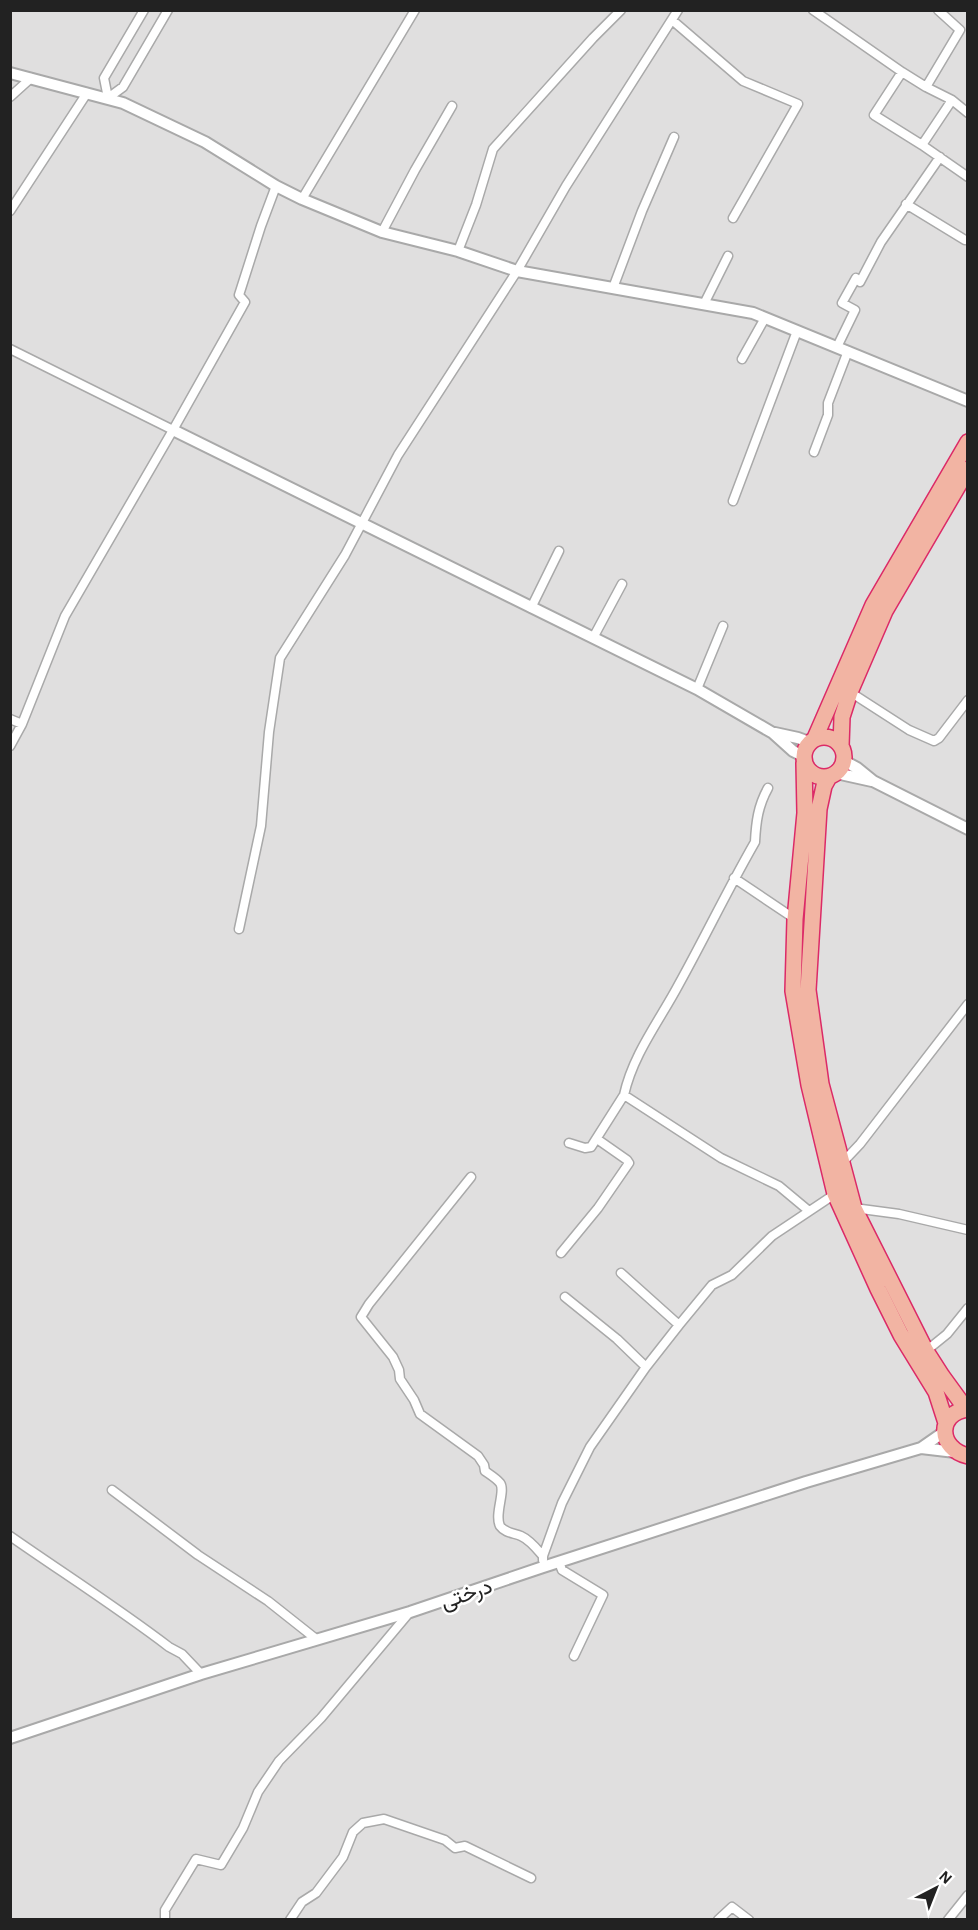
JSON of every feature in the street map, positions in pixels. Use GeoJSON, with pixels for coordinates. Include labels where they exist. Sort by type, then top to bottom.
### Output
{"type":"FeatureCollection","features":[{"type":"Feature","properties":{"kind":"highway"},"geometry":{"type":"LineString","coordinates":[[961,1454],[946,1440],[936,1392],[901,1335],[835,1194],[809,1085],[793,991],[795,919],[805,813],[808,750],[873,604],[968,442]]}},
{"type":"Feature","properties":{"kind":"highway"},"geometry":{"type":"LineString","coordinates":[[945,1427],[957,1411],[967,1409],[926,1351],[854,1208],[821,1084],[808,990],[819,809],[824,786],[838,764],[843,717],[850,692],[885,611],[968,470]]}},
{"type":"Feature","properties":{"kind":"highway"},"geometry":{"type":"LineString","coordinates":[[808,750],[830,737],[837,741],[838,764]]}},
{"type":"Feature","properties":{"kind":"highway"},"geometry":{"type":"LineString","coordinates":[[808,750],[808,770],[814,775],[822,777],[838,764]]}},
{"type":"Feature","properties":{"kind":"street"},"geometry":{"type":"LineString","coordinates":[[108,98],[104,78],[144,10]]}},
{"type":"Feature","properties":{"kind":"street"},"geometry":{"type":"LineString","coordinates":[[108,98],[123,87],[168,10]]}},
{"type":"Feature","properties":{"kind":"street"},"geometry":{"type":"LineString","coordinates":[[302,199],[415,10]]}},
{"type":"Feature","properties":{"kind":"street"},"geometry":{"type":"LineString","coordinates":[[458,251],[476,205],[493,149],[621,10]]}},
{"type":"Feature","properties":{"kind":"street"},"geometry":{"type":"LineString","coordinates":[[813,10],[902,72],[952,100],[968,113]]}},
{"type":"Feature","properties":{"kind":"street"},"geometry":{"type":"LineString","coordinates":[[926,87],[960,30],[939,10]]}},
{"type":"Feature","properties":{"kind":"street"},"geometry":{"type":"LineString","coordinates":[[239,929],[261,826],[269,732],[280,658],[345,555],[398,455],[517,272],[566,186],[675,14],[743,81],[798,104],[733,218]]}},
{"type":"Feature","properties":{"kind":"street"},"geometry":{"type":"LineString","coordinates":[[902,72],[874,115],[968,177]]}},
{"type":"Feature","properties":{"kind":"street"},"geometry":{"type":"LineString","coordinates":[[10,73],[123,103],[205,142],[276,186],[302,199],[382,232],[458,251],[517,272],[753,313],[968,401]]}},
{"type":"Feature","properties":{"kind":"street"},"geometry":{"type":"LineString","coordinates":[[10,97],[31,78]]}},
{"type":"Feature","properties":{"kind":"street"},"geometry":{"type":"LineString","coordinates":[[10,211],[87,93]]}},
{"type":"Feature","properties":{"kind":"street"},"geometry":{"type":"LineString","coordinates":[[922,145],[952,100]]}},
{"type":"Feature","properties":{"kind":"street"},"geometry":{"type":"LineString","coordinates":[[382,232],[452,106]]}},
{"type":"Feature","properties":{"kind":"street"},"geometry":{"type":"LineString","coordinates":[[613,288],[642,211],[674,137]]}},
{"type":"Feature","properties":{"kind":"street"},"geometry":{"type":"LineString","coordinates":[[814,452],[828,415],[828,403],[855,310],[842,303],[856,278],[860,282],[881,243],[940,157]]}},
{"type":"Feature","properties":{"kind":"street"},"geometry":{"type":"LineString","coordinates":[[10,746],[22,724],[65,616],[244,302],[239,295],[276,186]]}},
{"type":"Feature","properties":{"kind":"street"},"geometry":{"type":"LineString","coordinates":[[906,204],[965,240]]}},
{"type":"Feature","properties":{"kind":"street"},"geometry":{"type":"LineString","coordinates":[[704,304],[728,256]]}},
{"type":"Feature","properties":{"kind":"street"},"geometry":{"type":"LineString","coordinates":[[742,359],[765,318]]}},
{"type":"Feature","properties":{"kind":"street"},"geometry":{"type":"LineString","coordinates":[[733,501],[797,331]]}},
{"type":"Feature","properties":{"kind":"street"},"geometry":{"type":"LineString","coordinates":[[10,349],[697,689],[773,733],[798,738],[808,750]]}},
{"type":"Feature","properties":{"kind":"street"},"geometry":{"type":"LineString","coordinates":[[531,608],[559,551]]}},
{"type":"Feature","properties":{"kind":"street"},"geometry":{"type":"LineString","coordinates":[[593,638],[622,584]]}},
{"type":"Feature","properties":{"kind":"street"},"geometry":{"type":"LineString","coordinates":[[697,689],[723,626]]}},
{"type":"Feature","properties":{"kind":"street"},"geometry":{"type":"LineString","coordinates":[[850,692],[909,730],[934,741],[939,738],[968,700]]}},
{"type":"Feature","properties":{"kind":"street"},"geometry":{"type":"LineString","coordinates":[[10,719],[22,724]]}},
{"type":"Feature","properties":{"kind":"street"},"geometry":{"type":"LineString","coordinates":[[838,764],[968,829]]}},
{"type":"Feature","properties":{"kind":"street"},"geometry":{"type":"LineString","coordinates":[[569,1143],[588,1148],[597,1138],[624,1095],[627,1079],[646,1041],[755,842],[756,820],[761,801],[768,788]]}},
{"type":"Feature","properties":{"kind":"street"},"geometry":{"type":"LineString","coordinates":[[734,878],[795,919]]}},
{"type":"Feature","properties":{"kind":"street"},"geometry":{"type":"LineString","coordinates":[[842,1163],[860,1144],[968,1004]]}},
{"type":"Feature","properties":{"kind":"street"},"geometry":{"type":"LineString","coordinates":[[624,1095],[721,1158],[779,1186],[809,1211]]}},
{"type":"Feature","properties":{"kind":"street"},"geometry":{"type":"LineString","coordinates":[[561,1253],[598,1208],[628,1163],[597,1138]]}},
{"type":"Feature","properties":{"kind":"street"},"geometry":{"type":"LineString","coordinates":[[471,1177],[379,1291],[361,1317],[393,1357],[400,1379],[420,1414],[478,1456],[485,1471],[501,1484],[500,1526],[506,1531],[524,1537],[543,1561]]}},
{"type":"Feature","properties":{"kind":"street"},"geometry":{"type":"LineString","coordinates":[[543,1561],[562,1503],[590,1447],[646,1367],[679,1325],[712,1286],[732,1275],[772,1236],[835,1194]]}},
{"type":"Feature","properties":{"kind":"street"},"geometry":{"type":"LineString","coordinates":[[854,1208],[899,1214],[968,1230]]}},
{"type":"Feature","properties":{"kind":"street"},"geometry":{"type":"LineString","coordinates":[[621,1273],[679,1325]]}},
{"type":"Feature","properties":{"kind":"street"},"geometry":{"type":"LineString","coordinates":[[565,1297],[617,1339],[646,1367]]}},
{"type":"Feature","properties":{"kind":"street"},"geometry":{"type":"LineString","coordinates":[[926,1351],[947,1334],[968,1308]]}},
{"type":"Feature","properties":{"kind":"street"},"geometry":{"type":"LineString","coordinates":[[921,1448],[945,1427]]}},
{"type":"Feature","properties":{"kind":"street"},"geometry":{"type":"LineString","coordinates":[[921,1448],[961,1454]]}},
{"type":"Feature","properties":{"kind":"street","name":"درختی"},"geometry":{"type":"LineString","coordinates":[[10,1738],[201,1674],[410,1612],[543,1561],[559,1562],[806,1482],[921,1448]]}},
{"type":"Feature","properties":{"kind":"street"},"geometry":{"type":"LineString","coordinates":[[112,1490],[198,1556],[268,1601],[316,1639]]}},
{"type":"Feature","properties":{"kind":"street"},"geometry":{"type":"LineString","coordinates":[[10,1536],[182,1654],[201,1674]]}},
{"type":"Feature","properties":{"kind":"street"},"geometry":{"type":"LineString","coordinates":[[559,1562],[562,1570],[603,1595],[574,1656]]}},
{"type":"Feature","properties":{"kind":"street"},"geometry":{"type":"LineString","coordinates":[[165,1920],[165,1910],[196,1860],[221,1865],[243,1828],[258,1792],[279,1761],[321,1718],[410,1612]]}},
{"type":"Feature","properties":{"kind":"street"},"geometry":{"type":"LineString","coordinates":[[290,1920],[302,1902],[316,1893],[343,1857],[353,1832],[363,1823],[384,1819],[445,1840],[455,1848],[465,1846],[531,1878]]}},
{"type":"Feature","properties":{"kind":"street"},"geometry":{"type":"LineString","coordinates":[[948,1920],[968,1895]]}},
{"type":"Feature","properties":{"kind":"street"},"geometry":{"type":"LineString","coordinates":[[718,1920],[732,1907],[749,1920]]}},
{"type":"Feature","properties":{"kind":"shaded area"},"geometry":{"type":"Polygon","coordinates":[[[11,11],[967,11],[967,1919],[11,1919],[11,11]]]}}]}
